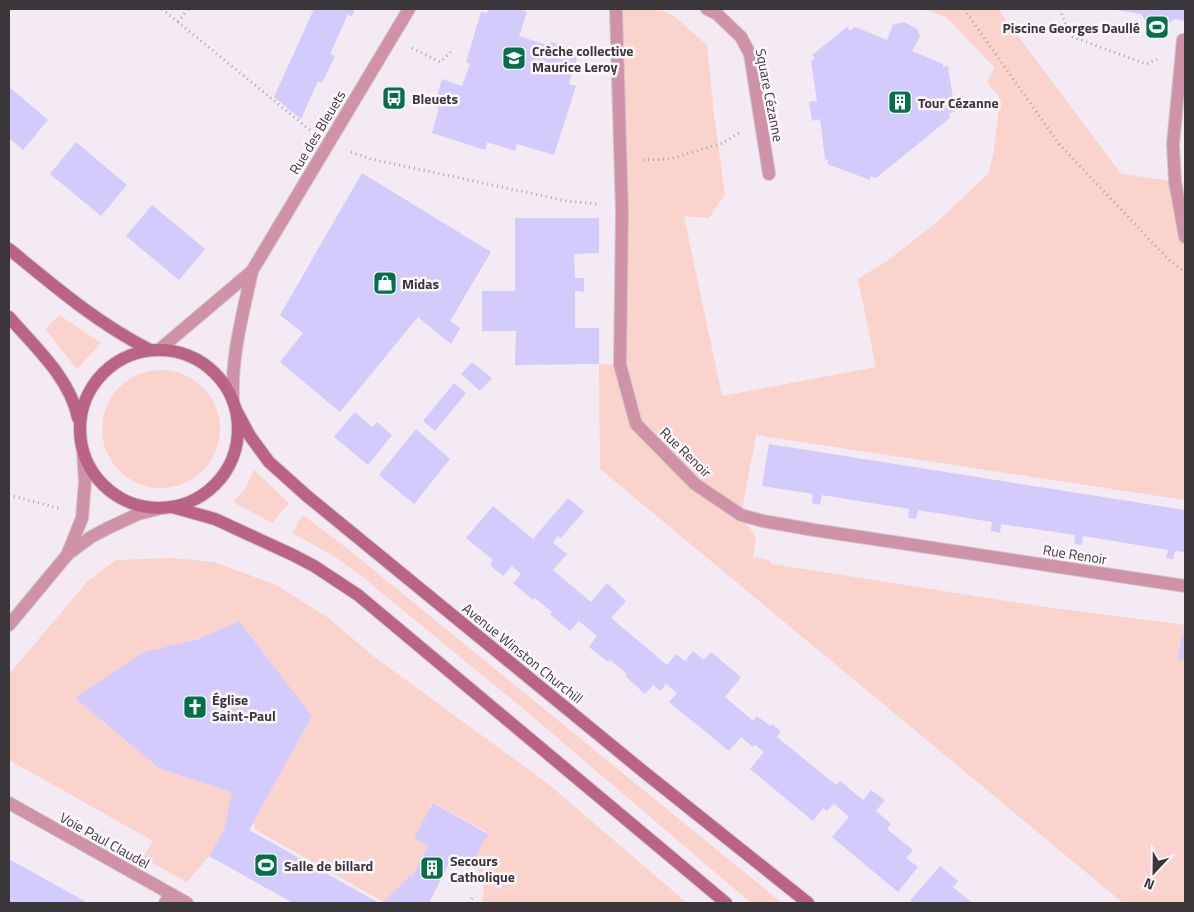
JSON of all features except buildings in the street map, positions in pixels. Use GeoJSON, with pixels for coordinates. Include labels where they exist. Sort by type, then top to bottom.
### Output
{"type":"FeatureCollection","features":[{"type":"Feature","properties":{"kind":"main road"},"geometry":{"type":"LineString","coordinates":[[9,249],[86,312],[121,335],[155,349],[170,350],[191,356],[208,366],[223,382],[235,405],[238,441],[227,470],[214,486],[198,498],[190,502],[167,507],[152,508],[134,504],[109,490],[96,477],[83,451],[80,442],[79,423],[73,402],[59,376],[9,317]]}},
{"type":"Feature","properties":{"kind":"main road"},"geometry":{"type":"LineString","coordinates":[[79,423],[86,396],[103,372],[120,359],[155,349]]}},
{"type":"Feature","properties":{"kind":"main road","name":"Avenue Winston Churchill"},"geometry":{"type":"LineString","coordinates":[[235,405],[250,436],[269,462],[307,496],[644,772],[808,903]]}},
{"type":"Feature","properties":{"kind":"main road"},"geometry":{"type":"LineString","coordinates":[[167,507],[215,519],[293,554],[358,595],[726,903]]}},
{"type":"Feature","properties":{"kind":"street","name":"Rue des Bleuets"},"geometry":{"type":"LineString","coordinates":[[235,405],[232,375],[252,270],[409,9]]}},
{"type":"Feature","properties":{"kind":"street","name":"Rue Renoir"},"geometry":{"type":"LineString","coordinates":[[616,9],[622,206],[620,365],[636,424],[695,484],[741,515],[763,521],[1185,586]]}},
{"type":"Feature","properties":{"kind":"street","name":"Square Cézanne"},"geometry":{"type":"LineString","coordinates":[[707,9],[717,14],[741,36],[750,54],[769,174]]}},
{"type":"Feature","properties":{"kind":"street"},"geometry":{"type":"LineString","coordinates":[[1183,40],[1174,144],[1175,182],[1185,237]]}},
{"type":"Feature","properties":{"kind":"street","name":"Rue des Bleuets"},"geometry":{"type":"LineString","coordinates":[[155,349],[252,270]]}},
{"type":"Feature","properties":{"kind":"street"},"geometry":{"type":"LineString","coordinates":[[68,554],[82,518],[85,482],[83,451]]}},
{"type":"Feature","properties":{"kind":"street"},"geometry":{"type":"LineString","coordinates":[[9,626],[68,554],[91,537],[108,528],[138,514],[167,507]]}},
{"type":"Feature","properties":{"kind":"street","name":"Voie Paul Claudel"},"geometry":{"type":"LineString","coordinates":[[9,803],[167,898],[187,903]]}},
{"type":"Feature","properties":{"kind":"path"},"geometry":{"type":"LineString","coordinates":[[162,9],[328,143],[381,161],[567,201],[622,206]]}},
{"type":"Feature","properties":{"kind":"path"},"geometry":{"type":"LineString","coordinates":[[178,22],[188,9]]}},
{"type":"Feature","properties":{"kind":"path"},"geometry":{"type":"LineString","coordinates":[[964,9],[1059,144],[1168,260],[1185,272]]}},
{"type":"Feature","properties":{"kind":"path"},"geometry":{"type":"LineString","coordinates":[[1060,9],[1073,37],[1146,64],[1174,52],[1182,59]]}},
{"type":"Feature","properties":{"kind":"path"},"geometry":{"type":"LineString","coordinates":[[392,36],[440,62],[453,50]]}},
{"type":"Feature","properties":{"kind":"path"},"geometry":{"type":"LineString","coordinates":[[655,159],[670,159],[723,143],[761,122]]}},
{"type":"Feature","properties":{"kind":"path"},"geometry":{"type":"LineString","coordinates":[[9,495],[69,510]]}},
{"type":"Feature","properties":{"kind":"path"},"geometry":{"type":"LineString","coordinates":[[469,903],[472,898]]}},
{"type":"Feature","properties":{"kind":"shaded area"},"geometry":{"type":"Polygon","coordinates":[[[616,9],[659,9],[674,16],[707,45],[725,194],[709,218],[684,216],[722,396],[876,367],[858,279],[887,261],[935,224],[989,173],[994,150],[1000,98],[987,82],[995,68],[946,17],[922,9],[998,9],[1121,174],[1185,183],[1185,500],[756,435],[741,515],[756,537],[753,557],[769,560],[772,564],[1038,606],[1185,625],[1185,903],[1123,903],[600,469],[599,364],[620,365],[616,9]]]}},
{"type":"Feature","properties":{"kind":"shaded area"},"geometry":{"type":"Polygon","coordinates":[[[59,315],[101,343],[77,369],[45,329],[59,315]]]}},
{"type":"Feature","properties":{"kind":"shaded area"},"geometry":{"type":"Polygon","coordinates":[[[161,370],[184,374],[203,387],[216,406],[220,429],[216,452],[203,471],[184,484],[161,488],[138,484],[119,471],[106,452],[102,429],[106,406],[119,387],[138,374],[161,370]]]}},
{"type":"Feature","properties":{"kind":"shaded area"},"geometry":{"type":"Polygon","coordinates":[[[254,470],[289,503],[272,523],[233,502],[245,489],[254,470]]]}},
{"type":"Feature","properties":{"kind":"shaded area"},"geometry":{"type":"Polygon","coordinates":[[[303,515],[348,549],[782,903],[751,903],[526,711],[360,575],[332,555],[292,533],[303,515]]]}},
{"type":"Feature","properties":{"kind":"shaded area"},"geometry":{"type":"Polygon","coordinates":[[[172,558],[214,562],[276,585],[327,617],[377,659],[547,783],[687,903],[482,903],[484,884],[473,860],[488,833],[434,803],[414,838],[428,846],[412,877],[384,902],[256,830],[253,823],[312,716],[239,621],[198,639],[144,652],[75,698],[160,769],[232,792],[224,830],[209,856],[187,882],[143,858],[153,841],[9,760],[9,674],[88,581],[116,560],[172,558]]]}},
{"type":"Feature","properties":{"kind":"place","name":"Piscine Georges Daullé"},"geometry":{"type":"Point","coordinates":[1157,27]}},
{"type":"Feature","properties":{"kind":"place","name":"Crèche collective Maurice Leroy"},"geometry":{"type":"Point","coordinates":[514,58]}},
{"type":"Feature","properties":{"kind":"place","name":"Bleuets"},"geometry":{"type":"Point","coordinates":[394,98]}},
{"type":"Feature","properties":{"kind":"place","name":"Tour Cézanne"},"geometry":{"type":"Point","coordinates":[900,102]}},
{"type":"Feature","properties":{"kind":"place","name":"Midas"},"geometry":{"type":"Point","coordinates":[385,283]}},
{"type":"Feature","properties":{"kind":"place","name":"Église Saint-Paul"},"geometry":{"type":"Point","coordinates":[195,707]}},
{"type":"Feature","properties":{"kind":"place","name":"Salle de billard"},"geometry":{"type":"Point","coordinates":[266,865]}},
{"type":"Feature","properties":{"kind":"place","name":"Secours Catholique"},"geometry":{"type":"Point","coordinates":[432,868]}}]}
